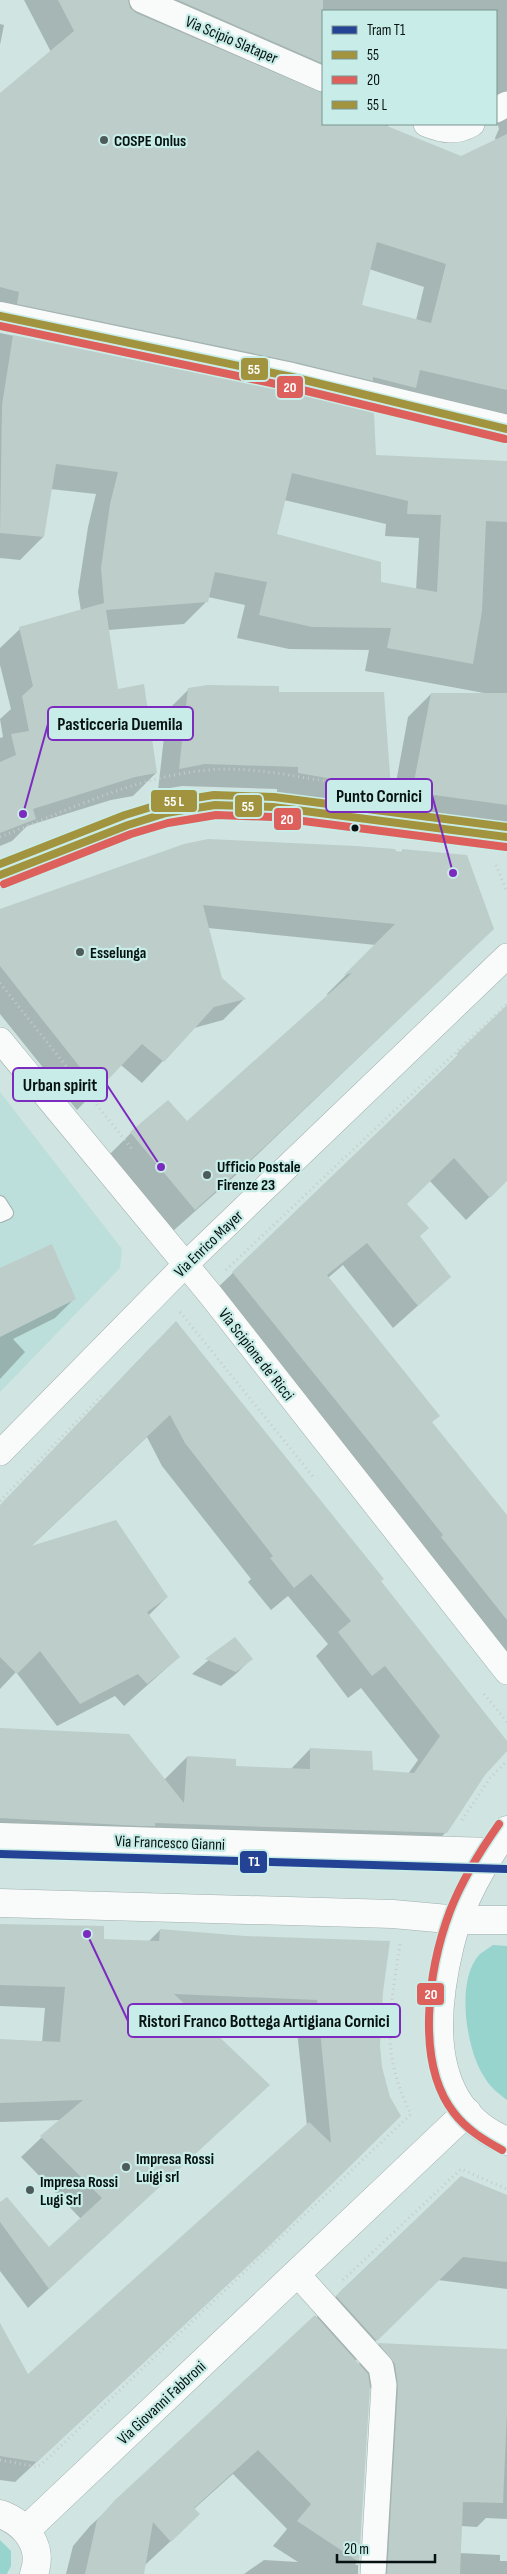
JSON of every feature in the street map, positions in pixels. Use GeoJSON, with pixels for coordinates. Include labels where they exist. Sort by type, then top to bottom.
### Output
{"type":"FeatureCollection","features":[{"type":"Feature","properties":{"kind":"street","name":"Via Scipio Slataper"},"geometry":{"type":"LineString","coordinates":[[142,0],[322,79]]}},
{"type":"Feature","properties":{"kind":"street"},"geometry":{"type":"LineString","coordinates":[[429,125],[442,130],[461,130],[470,125]]}},
{"type":"Feature","properties":{"kind":"street"},"geometry":{"type":"LineString","coordinates":[[0,316],[292,377],[507,429]]}},
{"type":"Feature","properties":{"kind":"street"},"geometry":{"type":"LineString","coordinates":[[0,875],[128,825],[166,813],[215,805],[273,807],[507,837]]}},
{"type":"Feature","properties":{"kind":"street","name":"Via Enrico Mayer"},"geometry":{"type":"LineString","coordinates":[[0,1453],[185,1265],[507,956]]}},
{"type":"Feature","properties":{"kind":"street","name":"Via Scipione de' Ricci"},"geometry":{"type":"LineString","coordinates":[[0,1040],[185,1265],[507,1672]]}},
{"type":"Feature","properties":{"kind":"street"},"geometry":{"type":"LineString","coordinates":[[507,1830],[499,1853],[459,1920],[450,1944],[439,2048],[441,2062],[451,2091],[467,2112],[493,2134],[507,2141]]}},
{"type":"Feature","properties":{"kind":"street","name":"Via Francesco Gianni"},"geometry":{"type":"LineString","coordinates":[[0,1837],[499,1853]]}},
{"type":"Feature","properties":{"kind":"street"},"geometry":{"type":"LineString","coordinates":[[0,1903],[393,1914],[459,1920],[507,1920]]}},
{"type":"Feature","properties":{"kind":"street","name":"Via Giovanni Fabbroni"},"geometry":{"type":"LineString","coordinates":[[26,2530],[467,2112]]}},
{"type":"Feature","properties":{"kind":"street"},"geometry":{"type":"LineString","coordinates":[[297,2274],[380,2367],[384,2385],[373,2574]]}},
{"type":"Feature","properties":{"kind":"street"},"geometry":{"type":"LineString","coordinates":[[0,2514],[15,2520],[26,2530],[36,2555],[34,2574]]}},
{"type":"Feature","properties":{"kind":"lane"},"geometry":{"type":"LineString","coordinates":[[0,1202],[7,1213],[0,1216]]}},
{"type":"Feature","properties":{"kind":"path"},"geometry":{"type":"LineString","coordinates":[[488,862],[496,865],[507,892]]}},
{"type":"Feature","properties":{"kind":"path"},"geometry":{"type":"LineString","coordinates":[[0,983],[133,1151]]}},
{"type":"Feature","properties":{"kind":"path"},"geometry":{"type":"LineString","coordinates":[[230,1276],[225,1271],[231,1265],[507,1004]]}},
{"type":"Feature","properties":{"kind":"path"},"geometry":{"type":"LineString","coordinates":[[462,1820],[490,1778],[507,1761]]}},
{"type":"Feature","properties":{"kind":"path"},"geometry":{"type":"LineString","coordinates":[[0,2460],[37,2467],[45,2461],[411,2114],[399,2090],[388,2041],[390,2008],[400,1941]]}},
{"type":"Feature","properties":{"kind":"path"},"geometry":{"type":"LineString","coordinates":[[341,2282],[462,2168],[507,2189]]}},
{"type":"Feature","properties":{"kind":"shaded area"},"geometry":{"type":"Polygon","coordinates":[[[0,1092],[122,1249],[120,1268],[0,1392],[0,1092]]]}},
{"type":"Feature","properties":{"kind":"shaded area"},"geometry":{"type":"Polygon","coordinates":[[[493,1945],[507,1946],[507,2100],[489,2084],[478,2066],[468,2033],[466,2015],[468,1980],[472,1965],[480,1954],[493,1945]]]}},
{"type":"Feature","properties":{"kind":"shaded area"},"geometry":{"type":"Polygon","coordinates":[[[0,2540],[11,2551],[11,2566],[7,2574],[0,2574],[0,2540]]]}},
{"type":"Feature","properties":{"kind":"building"},"geometry":{"type":"Polygon","coordinates":[[[58,0],[128,0],[130,8],[136,13],[322,93],[322,125],[384,125],[461,156],[507,134],[507,390],[420,370],[416,388],[373,377],[373,381],[295,362],[17,304],[19,292],[0,287],[0,93],[74,31],[58,0]],[[377,242],[362,305],[431,323],[446,264],[377,242]]]}},
{"type":"Feature","properties":{"kind":"building"},"geometry":{"type":"Polygon","coordinates":[[[178,0],[323,0],[322,63],[178,0]]]}},
{"type":"Feature","properties":{"kind":"building"},"geometry":{"type":"Polygon","coordinates":[[[13,335],[289,392],[374,413],[376,455],[507,461],[507,522],[486,521],[482,611],[473,664],[387,648],[391,628],[312,627],[259,615],[267,582],[215,572],[208,602],[106,610],[118,689],[144,684],[157,773],[135,777],[33,809],[36,819],[0,833],[0,762],[16,755],[11,734],[29,731],[22,696],[33,686],[19,627],[104,603],[101,568],[110,504],[118,472],[56,464],[44,537],[0,533],[2,405],[13,335]],[[292,473],[277,534],[381,562],[381,582],[437,592],[441,515],[407,514],[408,501],[292,473]]]}},
{"type":"Feature","properties":{"kind":"building"},"geometry":{"type":"Polygon","coordinates":[[[207,685],[279,686],[279,692],[384,692],[391,789],[298,773],[298,767],[205,764],[179,769],[188,688],[207,685]]]}},
{"type":"Feature","properties":{"kind":"building"},"geometry":{"type":"Polygon","coordinates":[[[431,693],[507,693],[507,805],[412,792],[431,693]]]}},
{"type":"Feature","properties":{"kind":"building"},"geometry":{"type":"Polygon","coordinates":[[[208,839],[356,846],[395,849],[402,852],[402,849],[467,855],[494,929],[259,1152],[195,1210],[130,1132],[168,1100],[187,1121],[352,973],[344,975],[395,924],[203,905],[222,978],[246,999],[214,1007],[164,1062],[142,1044],[98,1090],[0,966],[0,909],[184,844],[208,839]]]}},
{"type":"Feature","properties":{"kind":"building"},"geometry":{"type":"Polygon","coordinates":[[[507,1005],[507,1181],[490,1198],[454,1158],[407,1204],[429,1228],[420,1236],[451,1277],[418,1306],[367,1243],[327,1275],[440,1416],[432,1422],[507,1515],[507,1620],[441,1537],[443,1535],[383,1459],[232,1272],[458,1055],[456,1054],[507,1005]]]}},
{"type":"Feature","properties":{"kind":"building"},"geometry":{"type":"Polygon","coordinates":[[[52,1244],[76,1299],[0,1337],[0,1268],[52,1244]]]}},
{"type":"Feature","properties":{"kind":"building"},"geometry":{"type":"Polygon","coordinates":[[[176,1321],[384,1579],[381,1581],[507,1741],[507,1751],[485,1775],[447,1833],[155,1823],[155,1826],[139,1826],[0,1818],[0,1728],[129,1734],[184,1803],[187,1756],[236,1759],[236,1766],[310,1769],[310,1748],[372,1751],[373,1770],[414,1773],[440,1736],[385,1666],[372,1676],[338,1632],[351,1621],[311,1574],[294,1588],[270,1558],[273,1556],[185,1443],[170,1415],[31,1546],[116,1520],[168,1597],[147,1612],[180,1657],[147,1684],[138,1674],[80,1704],[40,1651],[17,1674],[0,1657],[0,1505],[176,1321]]]}},
{"type":"Feature","properties":{"kind":"building"},"geometry":{"type":"Polygon","coordinates":[[[235,1637],[253,1659],[236,1672],[205,1659],[235,1637]]]}},
{"type":"Feature","properties":{"kind":"building"},"geometry":{"type":"Polygon","coordinates":[[[0,1924],[104,1926],[104,1939],[159,1941],[160,1929],[245,1936],[390,1941],[383,1992],[380,2046],[382,2067],[390,2097],[401,2116],[267,2248],[37,2462],[0,2456],[0,2323],[28,2374],[309,2122],[331,2143],[317,2000],[174,1994],[270,2085],[49,2289],[0,2222],[0,2202],[7,2197],[49,2247],[102,2198],[40,2136],[83,2100],[0,2103],[0,2039],[60,2042],[65,1987],[0,1985],[0,1924]]]}},
{"type":"Feature","properties":{"kind":"building"},"geometry":{"type":"Polygon","coordinates":[[[461,2176],[507,2195],[507,2262],[463,2257],[377,2341],[336,2296],[461,2176]]]}},
{"type":"Feature","properties":{"kind":"building"},"geometry":{"type":"Polygon","coordinates":[[[315,2315],[368,2374],[370,2386],[359,2562],[297,2521],[311,2504],[258,2450],[194,2508],[200,2514],[171,2542],[153,2522],[144,2574],[85,2574],[97,2520],[115,2500],[315,2315]]]}},
{"type":"Feature","properties":{"kind":"building"},"geometry":{"type":"Polygon","coordinates":[[[378,2343],[507,2349],[507,2412],[503,2503],[463,2502],[460,2574],[387,2574],[398,2386],[395,2364],[378,2343]]]}},
{"type":"Feature","properties":{"kind":"tram line","name":"T1"},"geometry":{"type":"LineString","coordinates":[[0,1854],[507,1869]]}},
{"type":"Feature","properties":{"kind":"transit line","name":"55"},"geometry":{"type":"LineString","coordinates":[[0,316],[292,377],[507,429]]}},
{"type":"Feature","properties":{"kind":"transit line","name":"20"},"geometry":{"type":"LineString","coordinates":[[0,326],[290,387],[505,439]]}},
{"type":"Feature","properties":{"kind":"transit line"},"geometry":{"type":"LineString","coordinates":[[0,864],[125,815],[164,803],[214,795],[274,797],[507,827]]}},
{"type":"Feature","properties":{"kind":"transit line","name":"55"},"geometry":{"type":"LineString","coordinates":[[0,875],[128,825],[166,813],[215,805],[273,807],[507,837]]}},
{"type":"Feature","properties":{"kind":"transit line","name":"20"},"geometry":{"type":"LineString","coordinates":[[4,884],[131,834],[168,823],[216,815],[272,817],[506,847]]}},
{"type":"Feature","properties":{"kind":"transit line","name":"20"},"geometry":{"type":"LineString","coordinates":[[499,1824],[472,1866],[450,1911],[436,1959],[431,1986],[429,2014],[434,2068],[441,2092],[464,2125],[502,2150]]}},
{"type":"Feature","properties":{"kind":"place","name":"COSPE Onlus"},"geometry":{"type":"Point","coordinates":[104,140]}},
{"type":"Feature","properties":{"kind":"place","name":"Pasticceria Duemila"},"geometry":{"type":"Point","coordinates":[23,814]}},
{"type":"Feature","properties":{"kind":"place","name":"Punto Cornici"},"geometry":{"type":"Point","coordinates":[453,873]}},
{"type":"Feature","properties":{"kind":"place","name":"Esselunga"},"geometry":{"type":"Point","coordinates":[80,952]}},
{"type":"Feature","properties":{"kind":"place","name":"Urban spirit"},"geometry":{"type":"Point","coordinates":[161,1167]}},
{"type":"Feature","properties":{"kind":"place","name":"Ufficio Postale Firenze 23"},"geometry":{"type":"Point","coordinates":[207,1175]}},
{"type":"Feature","properties":{"kind":"place","name":"Ristori Franco Bottega Artigiana Cornici"},"geometry":{"type":"Point","coordinates":[87,1934]}},
{"type":"Feature","properties":{"kind":"place","name":"Impresa Rossi Luigi srl"},"geometry":{"type":"Point","coordinates":[126,2167]}},
{"type":"Feature","properties":{"kind":"place","name":"Impresa Rossi Lugi Srl"},"geometry":{"type":"Point","coordinates":[30,2190]}}]}
